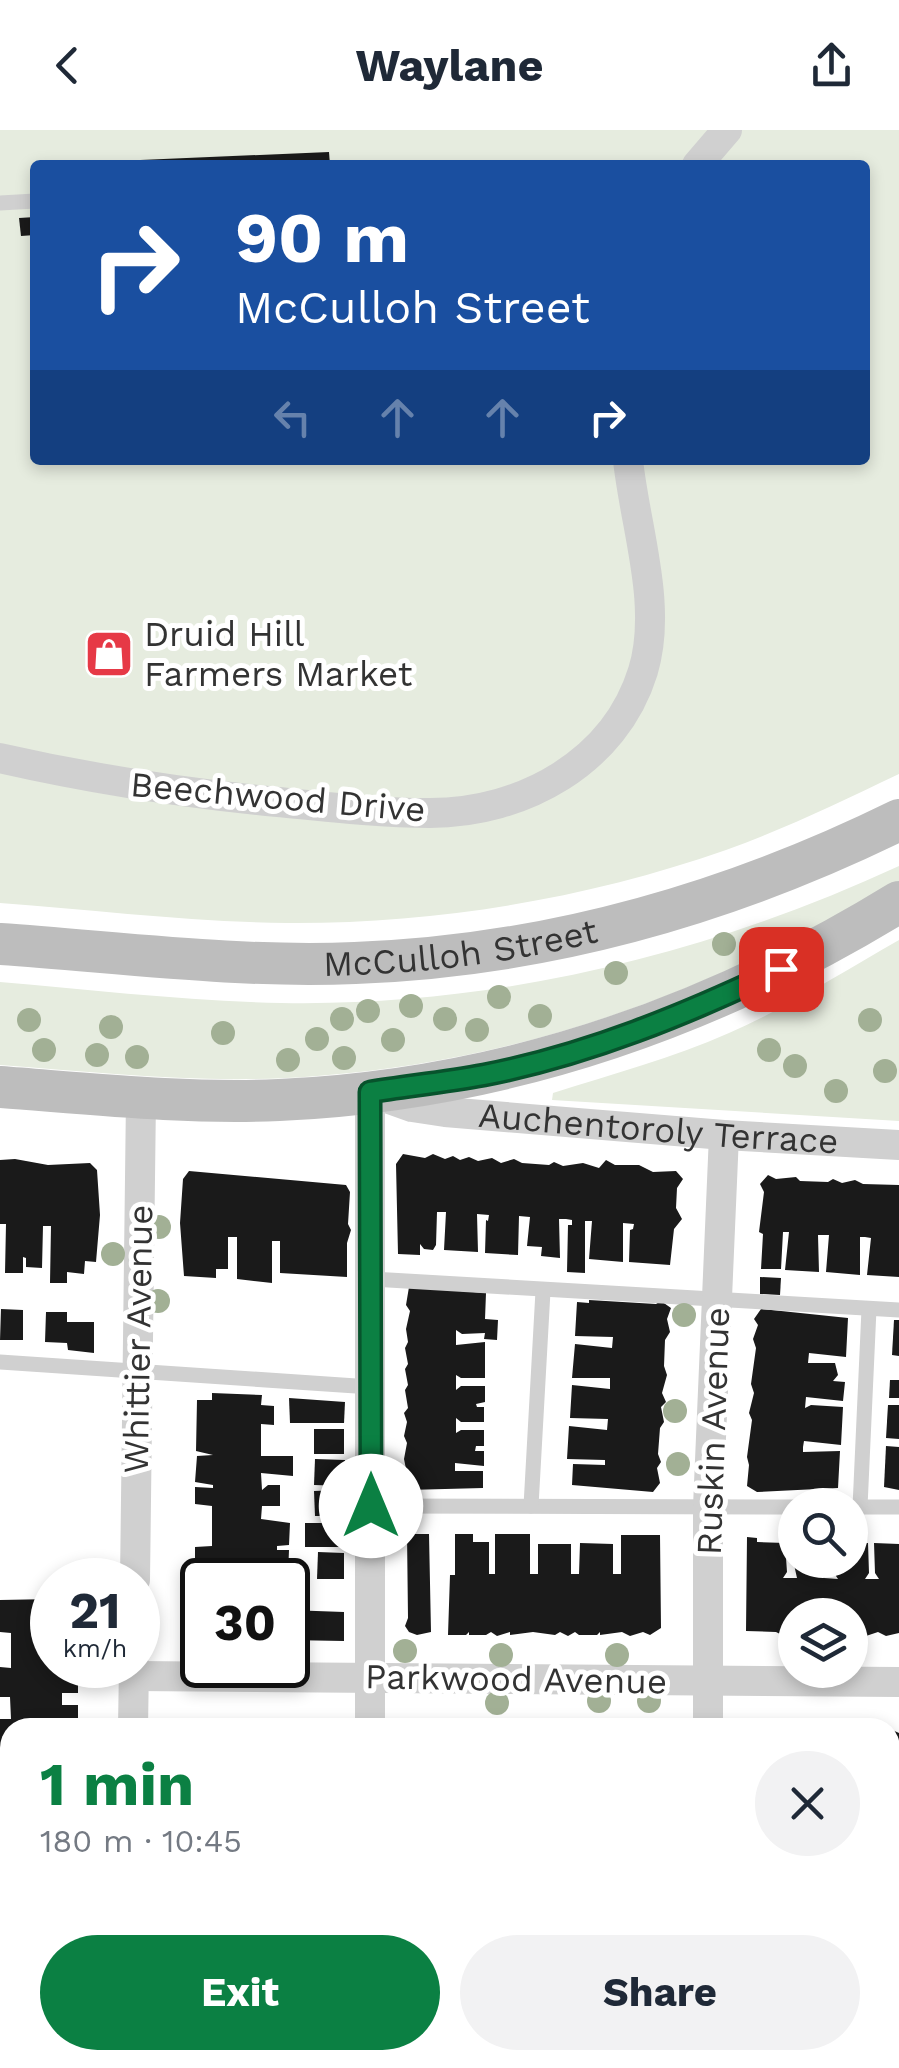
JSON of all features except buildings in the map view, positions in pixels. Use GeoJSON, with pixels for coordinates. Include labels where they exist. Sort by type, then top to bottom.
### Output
{"type":"FeatureCollection","features":[{"type":"Feature","properties":{"kind":"main road","name":"McCulloh Street"},"geometry":{"type":"LineString","coordinates":[[0,944],[234,961],[352,964],[511,950],[637,922],[732,892],[899,820]]}},
{"type":"Feature","properties":{"kind":"main road"},"geometry":{"type":"LineString","coordinates":[[370,1092],[487,1074],[647,1028],[810,954],[899,902]]}},
{"type":"Feature","properties":{"kind":"main road","name":"Auchentoroly Terrace"},"geometry":{"type":"LineString","coordinates":[[0,1087],[141,1098],[280,1100],[370,1092]]}},
{"type":"Feature","properties":{"kind":"street"},"geometry":{"type":"LineString","coordinates":[[702,160],[727,130]]}},
{"type":"Feature","properties":{"kind":"street","name":"Beechwood Drive"},"geometry":{"type":"LineString","coordinates":[[0,758],[178,792],[405,812],[462,811],[531,791],[579,766],[601,747],[625,714],[644,669],[648,610],[629,465]]}},
{"type":"Feature","properties":{"kind":"street"},"geometry":{"type":"LineString","coordinates":[[370,1092],[370,1718]]}},
{"type":"Feature","properties":{"kind":"street","name":"Auchentoroly Terrace"},"geometry":{"type":"LineString","coordinates":[[370,1092],[412,1107],[445,1112],[899,1145]]}},
{"type":"Feature","properties":{"kind":"street","name":"Whittier Avenue"},"geometry":{"type":"LineString","coordinates":[[135,1558],[141,1098]]}},
{"type":"Feature","properties":{"kind":"street","name":"Ruskin Avenue"},"geometry":{"type":"LineString","coordinates":[[708,1718],[708,1507],[724,1135]]}},
{"type":"Feature","properties":{"kind":"street","name":"Parkwood Avenue"},"geometry":{"type":"LineString","coordinates":[[160,1671],[370,1678],[899,1682]]}},
{"type":"Feature","properties":{"kind":"street"},"geometry":{"type":"LineString","coordinates":[[133,1718],[134,1688]]}},
{"type":"Feature","properties":{"kind":"lane"},"geometry":{"type":"LineString","coordinates":[[0,203],[30,202]]}},
{"type":"Feature","properties":{"kind":"lane"},"geometry":{"type":"LineString","coordinates":[[372,1279],[899,1310]]}},
{"type":"Feature","properties":{"kind":"lane"},"geometry":{"type":"LineString","coordinates":[[531,1506],[543,1291]]}},
{"type":"Feature","properties":{"kind":"lane"},"geometry":{"type":"LineString","coordinates":[[856,1488],[868,1309]]}},
{"type":"Feature","properties":{"kind":"lane"},"geometry":{"type":"LineString","coordinates":[[0,1362],[371,1387]]}},
{"type":"Feature","properties":{"kind":"lane"},"geometry":{"type":"LineString","coordinates":[[371,1506],[778,1507]]}},
{"type":"Feature","properties":{"kind":"lane"},"geometry":{"type":"LineString","coordinates":[[868,1507],[899,1507]]}},
{"type":"Feature","properties":{"kind":"shaded area"},"geometry":{"type":"Polygon","coordinates":[[[0,130],[899,130],[899,774],[726,850],[565,895],[398,919],[287,923],[0,903],[0,130]]]}},
{"type":"Feature","properties":{"kind":"shaded area"},"geometry":{"type":"Polygon","coordinates":[[[899,866],[899,881],[761,955],[691,986],[547,1036],[472,1054],[317,1076],[238,1079],[0,1065],[0,982],[281,1003],[440,996],[519,985],[675,950],[826,898],[899,866]]]}},
{"type":"Feature","properties":{"kind":"shaded area"},"geometry":{"type":"Polygon","coordinates":[[[899,940],[899,1121],[552,1100],[553,1093],[729,1033],[794,1001],[899,940]]]}},
{"type":"Feature","properties":{"kind":"place","name":"Druid Hill Farmers Market"},"geometry":{"type":"Point","coordinates":[109,654]}},
{"type":"Feature","properties":{"kind":"route"},"geometry":{"type":"LineString","coordinates":[[371,1506],[370,1092],[487,1074],[564,1054],[647,1028],[781,969]]}}]}
